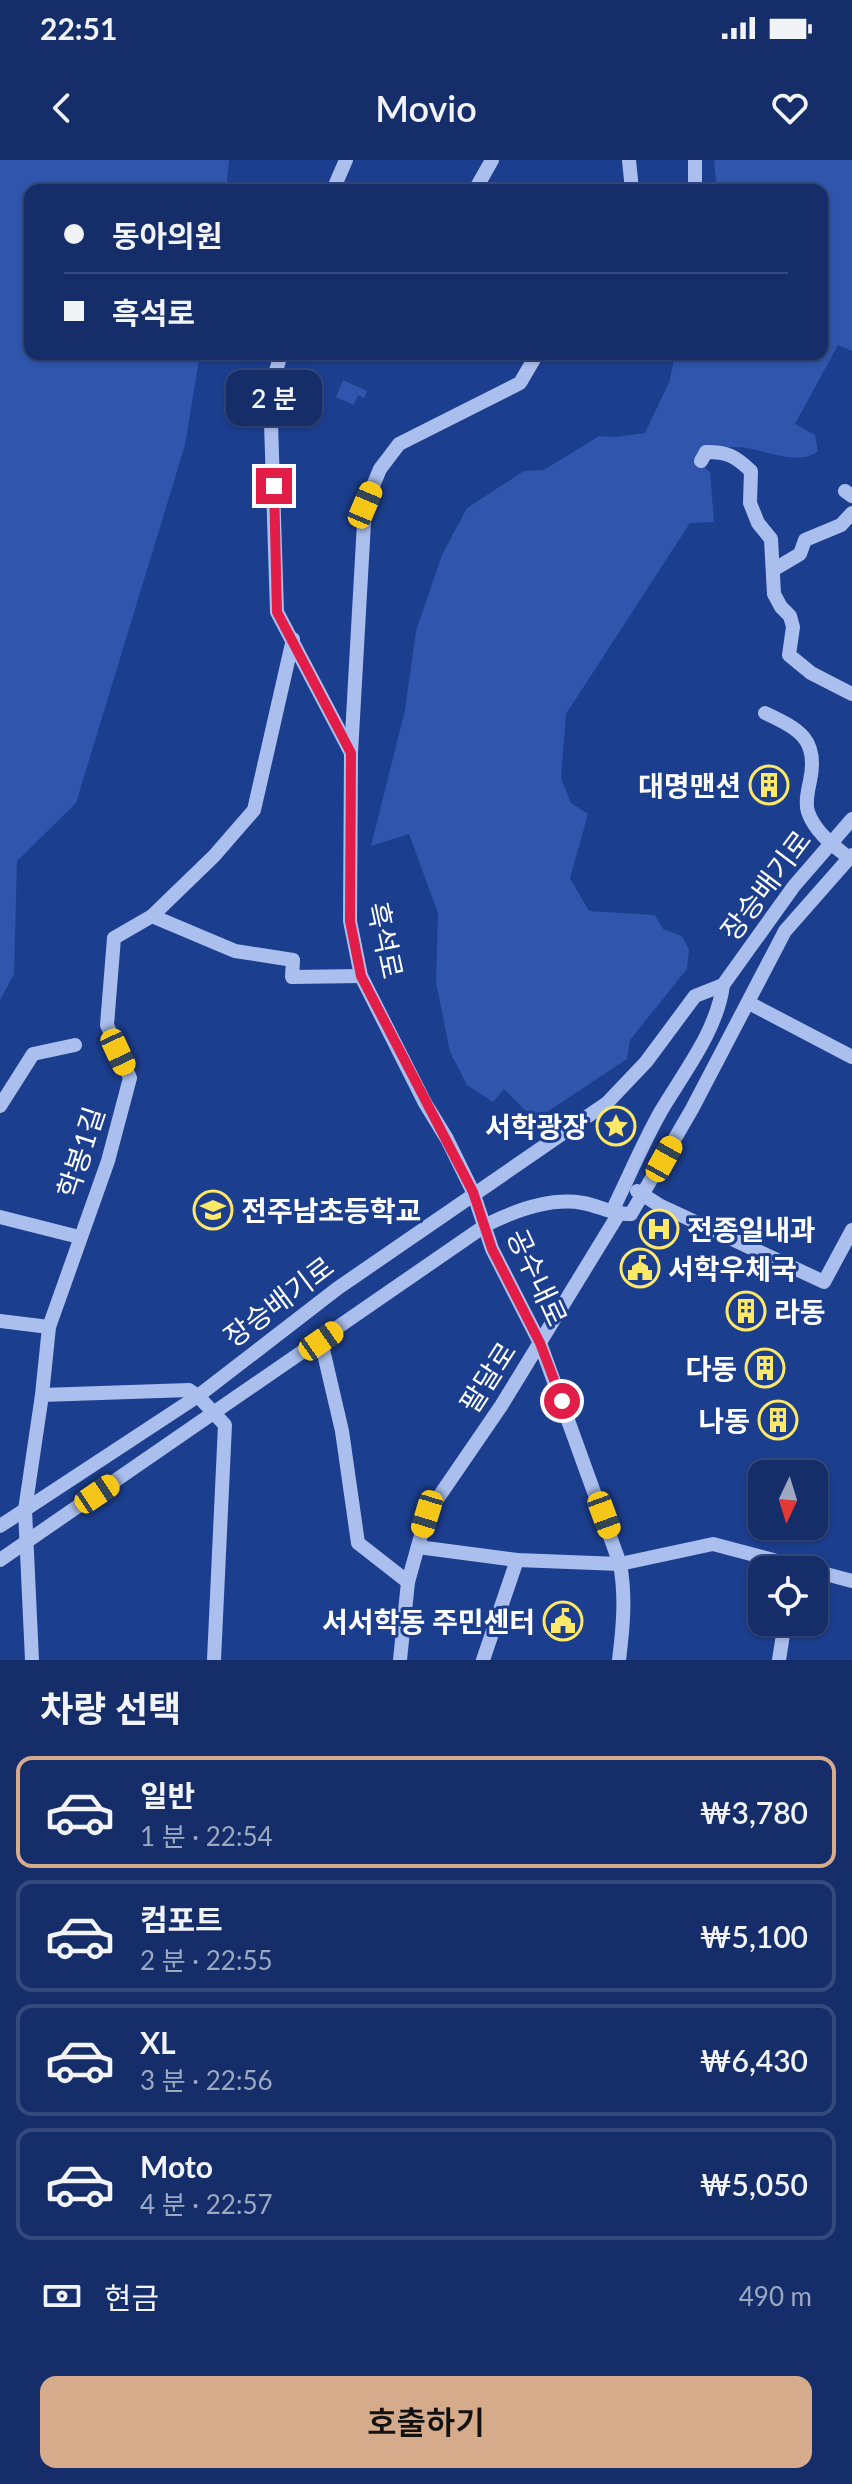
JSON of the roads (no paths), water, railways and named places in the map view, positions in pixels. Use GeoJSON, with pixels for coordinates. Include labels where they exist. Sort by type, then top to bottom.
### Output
{"type":"FeatureCollection","features":[{"type":"Feature","properties":{"kind":"street"},"geometry":{"type":"LineString","coordinates":[[336,184],[346,160]]}},
{"type":"Feature","properties":{"kind":"street"},"geometry":{"type":"LineString","coordinates":[[478,184],[492,160]]}},
{"type":"Feature","properties":{"kind":"street"},"geometry":{"type":"LineString","coordinates":[[629,160],[631,184]]}},
{"type":"Feature","properties":{"kind":"street"},"geometry":{"type":"LineString","coordinates":[[695,160],[695,184]]}},
{"type":"Feature","properties":{"kind":"street"},"geometry":{"type":"LineString","coordinates":[[279,360],[270,391],[277,612],[351,753]]}},
{"type":"Feature","properties":{"kind":"street","name":"흑석로"},"geometry":{"type":"LineString","coordinates":[[473,1192],[361,976],[350,921],[351,753],[365,505],[380,469],[399,444],[520,383],[533,360]]}},
{"type":"Feature","properties":{"kind":"street"},"geometry":{"type":"LineString","coordinates":[[701,461],[706,452],[736,456],[751,471],[750,503],[758,523],[771,539],[774,594],[790,616],[793,627],[789,655],[811,673],[852,694]]}},
{"type":"Feature","properties":{"kind":"street"},"geometry":{"type":"LineString","coordinates":[[773,570],[800,554],[805,540],[841,525],[852,513]]}},
{"type":"Feature","properties":{"kind":"street","name":"학봉1길"},"geometry":{"type":"LineString","coordinates":[[32,1660],[25,1510],[49,1327],[108,1161],[130,1078],[107,1025],[114,938],[152,916],[214,856],[254,810],[293,639]]}},
{"type":"Feature","properties":{"kind":"street"},"geometry":{"type":"LineString","coordinates":[[765,713],[795,727],[812,747],[813,770],[807,810],[818,830],[850,857]]}},
{"type":"Feature","properties":{"kind":"street","name":"장승배기로"},"geometry":{"type":"LineString","coordinates":[[698,1052],[723,985],[829,842],[852,819]]}},
{"type":"Feature","properties":{"kind":"street","name":"장승배기로"},"geometry":{"type":"LineString","coordinates":[[618,1215],[631,1214],[654,1178],[785,931],[850,857]]}},
{"type":"Feature","properties":{"kind":"street"},"geometry":{"type":"LineString","coordinates":[[152,916],[235,951],[293,960],[292,977],[361,976]]}},
{"type":"Feature","properties":{"kind":"street","name":"장승배기로"},"geometry":{"type":"LineString","coordinates":[[0,1526],[198,1396],[325,1297],[473,1192],[607,1103],[646,1062],[695,996],[723,985]]}},
{"type":"Feature","properties":{"kind":"street"},"geometry":{"type":"LineString","coordinates":[[749,1003],[852,1057]]}},
{"type":"Feature","properties":{"kind":"street"},"geometry":{"type":"LineString","coordinates":[[0,1106],[33,1054],[75,1045]]}},
{"type":"Feature","properties":{"kind":"street","name":"팔달로"},"geometry":{"type":"LineString","coordinates":[[400,1660],[408,1582],[427,1514],[540,1343],[618,1215],[615,1205],[624,1185],[660,1113],[698,1052]]}},
{"type":"Feature","properties":{"kind":"street"},"geometry":{"type":"LineString","coordinates":[[624,1185],[659,1205],[824,1282],[852,1230]]}},
{"type":"Feature","properties":{"kind":"street","name":"공수내로"},"geometry":{"type":"LineString","coordinates":[[473,1192],[492,1249],[540,1343],[620,1564],[624,1624],[619,1660]]}},
{"type":"Feature","properties":{"kind":"street"},"geometry":{"type":"LineString","coordinates":[[0,1560],[486,1225],[513,1211],[547,1204],[582,1202],[618,1215]]}},
{"type":"Feature","properties":{"kind":"street"},"geometry":{"type":"LineString","coordinates":[[0,1217],[79,1237]]}},
{"type":"Feature","properties":{"kind":"street"},"geometry":{"type":"LineString","coordinates":[[0,1321],[49,1327]]}},
{"type":"Feature","properties":{"kind":"street"},"geometry":{"type":"LineString","coordinates":[[321,1341],[342,1431],[358,1543],[408,1582]]}},
{"type":"Feature","properties":{"kind":"street"},"geometry":{"type":"LineString","coordinates":[[42,1395],[189,1390],[225,1425],[214,1660]]}},
{"type":"Feature","properties":{"kind":"street"},"geometry":{"type":"LineString","coordinates":[[418,1547],[517,1560],[620,1564],[713,1544],[755,1556]]}},
{"type":"Feature","properties":{"kind":"street"},"geometry":{"type":"LineString","coordinates":[[483,1660],[517,1560]]}},
{"type":"Feature","properties":{"kind":"street"},"geometry":{"type":"LineString","coordinates":[[828,1575],[852,1581]]}},
{"type":"Feature","properties":{"kind":"street"},"geometry":{"type":"LineString","coordinates":[[779,1660],[783,1636]]}},
{"type":"Feature","properties":{"kind":"place","name":"대명맨션"},"geometry":{"type":"Point","coordinates":[769,785]}},
{"type":"Feature","properties":{"kind":"place","name":"서학광장"},"geometry":{"type":"Point","coordinates":[616,1126]}},
{"type":"Feature","properties":{"kind":"place","name":"전주남초등학교"},"geometry":{"type":"Point","coordinates":[213,1210]}},
{"type":"Feature","properties":{"kind":"place","name":"전종일내과"},"geometry":{"type":"Point","coordinates":[659,1229]}},
{"type":"Feature","properties":{"kind":"place","name":"서학우체국"},"geometry":{"type":"Point","coordinates":[640,1268]}},
{"type":"Feature","properties":{"kind":"place","name":"라동"},"geometry":{"type":"Point","coordinates":[746,1311]}},
{"type":"Feature","properties":{"kind":"place","name":"다동"},"geometry":{"type":"Point","coordinates":[765,1368]}},
{"type":"Feature","properties":{"kind":"place","name":"나동"},"geometry":{"type":"Point","coordinates":[778,1420]}},
{"type":"Feature","properties":{"kind":"place","name":"서서학동 주민센터"},"geometry":{"type":"Point","coordinates":[563,1621]}}]}
